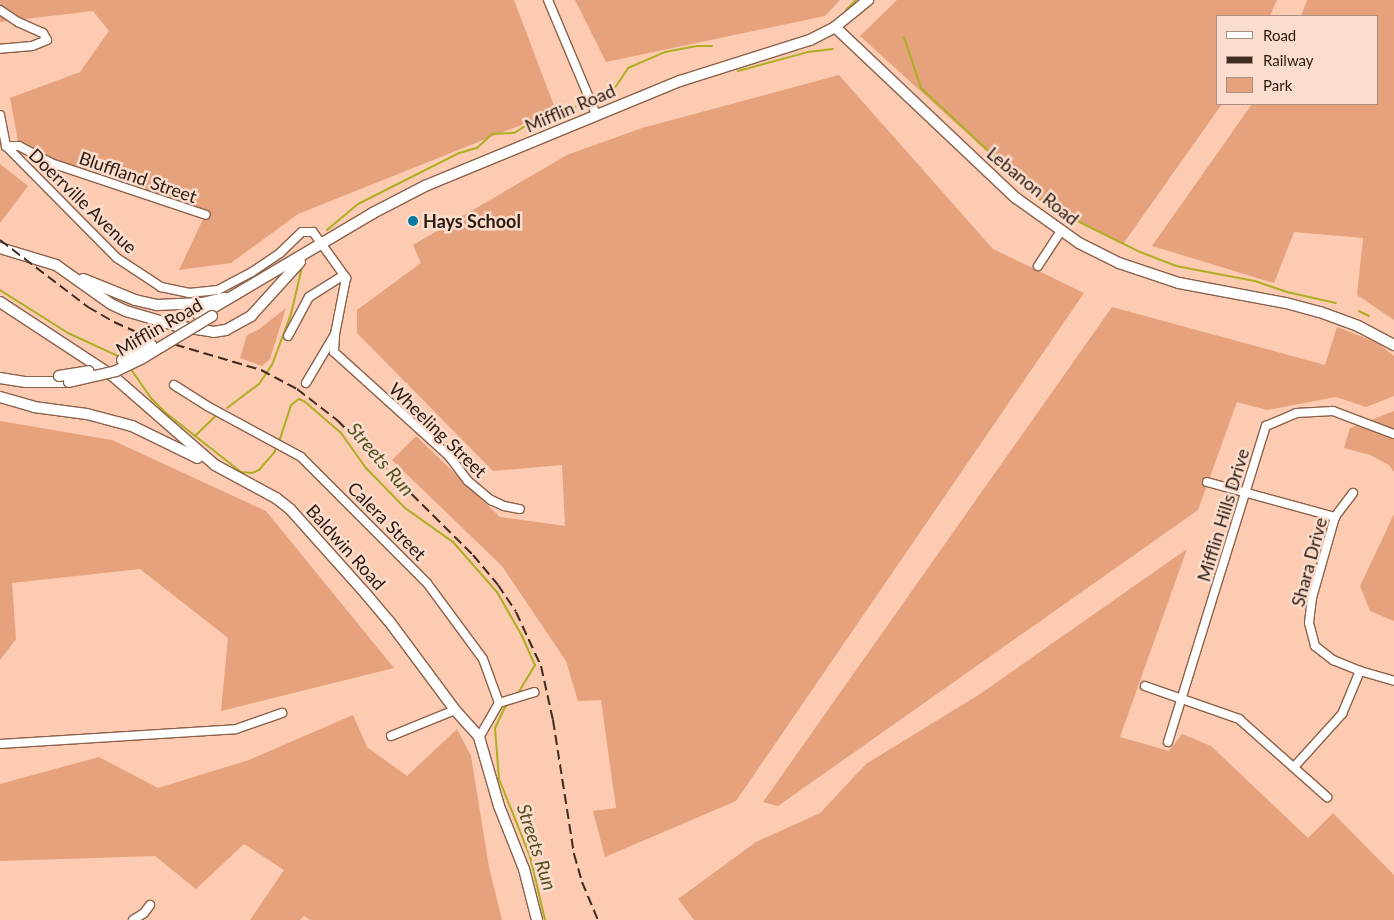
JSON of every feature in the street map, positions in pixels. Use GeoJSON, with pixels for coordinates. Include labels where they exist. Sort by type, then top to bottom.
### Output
{"type":"FeatureCollection","features":[{"type":"Feature","properties":{"kind":"main road","name":"Mifflin Road"},"geometry":{"type":"LineString","coordinates":[[0,372],[24,376],[59,376],[109,366],[145,349],[238,292],[402,197],[596,114],[680,81],[810,40],[836,27],[868,0]]}},
{"type":"Feature","properties":{"kind":"main road","name":"Lebanon Road"},"geometry":{"type":"LineString","coordinates":[[836,27],[975,161],[1016,198],[1061,231],[1119,263],[1150,275],[1179,283],[1286,303],[1320,312],[1378,335],[1394,345]]}},
{"type":"Feature","properties":{"kind":"main road"},"geometry":{"type":"LineString","coordinates":[[71,274],[111,304],[126,311],[177,326],[213,332],[226,330],[251,316],[318,247]]}},
{"type":"Feature","properties":{"kind":"main road"},"geometry":{"type":"LineString","coordinates":[[0,248],[44,260],[116,293],[157,305],[202,303],[238,292]]}},
{"type":"Feature","properties":{"kind":"main road","name":"Mifflin Road"},"geometry":{"type":"LineString","coordinates":[[0,378],[26,382],[69,382],[116,371],[141,360],[212,316],[291,263]]}},
{"type":"Feature","properties":{"kind":"main road","name":"Baldwin Road"},"geometry":{"type":"LineString","coordinates":[[0,302],[114,377],[176,434],[215,465],[235,478],[276,498],[290,509],[389,620],[455,710],[479,738],[499,806],[524,868],[537,920]]}},
{"type":"Feature","properties":{"kind":"main road"},"geometry":{"type":"LineString","coordinates":[[0,397],[34,406],[87,414],[132,426],[182,448],[235,478]]}},
{"type":"Feature","properties":{"kind":"street"},"geometry":{"type":"LineString","coordinates":[[548,0],[596,114]]}},
{"type":"Feature","properties":{"kind":"street"},"geometry":{"type":"LineString","coordinates":[[0,10],[18,22],[43,33],[47,40],[32,46],[0,49]]}},
{"type":"Feature","properties":{"kind":"street","name":"Doerrville Avenue"},"geometry":{"type":"LineString","coordinates":[[0,115],[6,146],[117,258],[161,287],[189,293],[218,290],[252,272],[280,253],[302,232],[313,232],[318,247]]}},
{"type":"Feature","properties":{"kind":"street","name":"Bluffland Street"},"geometry":{"type":"LineString","coordinates":[[6,146],[19,146],[51,163],[206,215]]}},
{"type":"Feature","properties":{"kind":"street"},"geometry":{"type":"LineString","coordinates":[[1038,266],[1061,231]]}},
{"type":"Feature","properties":{"kind":"street"},"geometry":{"type":"LineString","coordinates":[[306,383],[335,334],[346,278],[318,247]]}},
{"type":"Feature","properties":{"kind":"street"},"geometry":{"type":"LineString","coordinates":[[288,336],[309,297],[344,275]]}},
{"type":"Feature","properties":{"kind":"street","name":"Wheeling Street"},"geometry":{"type":"LineString","coordinates":[[335,334],[334,352],[449,456],[468,481],[491,500],[504,506],[520,508]]}},
{"type":"Feature","properties":{"kind":"street","name":"Calera Street"},"geometry":{"type":"LineString","coordinates":[[174,385],[301,456],[427,583],[483,658],[499,703]]}},
{"type":"Feature","properties":{"kind":"street","name":"Mifflin Hills Drive"},"geometry":{"type":"LineString","coordinates":[[1168,742],[1183,699],[1244,493],[1266,426],[1296,413],[1333,411],[1394,434]]}},
{"type":"Feature","properties":{"kind":"street"},"geometry":{"type":"LineString","coordinates":[[1207,482],[1335,517]]}},
{"type":"Feature","properties":{"kind":"street","name":"Shara Drive"},"geometry":{"type":"LineString","coordinates":[[1353,493],[1335,517],[1312,598],[1309,623],[1315,646],[1333,660],[1360,671],[1394,681]]}},
{"type":"Feature","properties":{"kind":"street"},"geometry":{"type":"LineString","coordinates":[[1294,767],[1342,714],[1360,671]]}},
{"type":"Feature","properties":{"kind":"street"},"geometry":{"type":"LineString","coordinates":[[1145,686],[1239,719],[1327,797]]}},
{"type":"Feature","properties":{"kind":"street"},"geometry":{"type":"LineString","coordinates":[[479,738],[499,703],[534,692]]}},
{"type":"Feature","properties":{"kind":"street"},"geometry":{"type":"LineString","coordinates":[[391,736],[455,710]]}},
{"type":"Feature","properties":{"kind":"street"},"geometry":{"type":"LineString","coordinates":[[0,744],[236,729],[282,713]]}},
{"type":"Feature","properties":{"kind":"street"},"geometry":{"type":"LineString","coordinates":[[132,920],[144,914],[150,905]]}},
{"type":"Feature","properties":{"kind":"green space"},"geometry":{"type":"Polygon","coordinates":[[[0,0],[514,0],[556,111],[298,214],[231,263],[179,270],[205,215],[51,163],[19,146],[10,98],[80,72],[109,31],[93,11],[0,22],[0,0]]]}},
{"type":"Feature","properties":{"kind":"green space"},"geometry":{"type":"Polygon","coordinates":[[[575,0],[840,0],[825,16],[606,62],[575,0]]]}},
{"type":"Feature","properties":{"kind":"green space"},"geometry":{"type":"Polygon","coordinates":[[[897,0],[1277,0],[1270,15],[1216,15],[1216,105],[1221,105],[1123,244],[1047,206],[860,36],[897,0]]]}},
{"type":"Feature","properties":{"kind":"green space"},"geometry":{"type":"Polygon","coordinates":[[[1307,0],[1394,0],[1394,320],[1357,295],[1363,238],[1294,232],[1274,283],[1152,246],[1251,105],[1379,105],[1379,15],[1301,15],[1307,0]]]}},
{"type":"Feature","properties":{"kind":"green space"},"geometry":{"type":"Polygon","coordinates":[[[839,75],[993,249],[1084,293],[736,801],[605,857],[593,811],[616,808],[601,700],[578,701],[566,661],[502,566],[392,460],[416,436],[500,517],[565,526],[562,465],[493,471],[357,333],[357,310],[421,263],[413,245],[567,155],[642,128],[839,75]]]}},
{"type":"Feature","properties":{"kind":"green space"},"geometry":{"type":"Polygon","coordinates":[[[0,164],[28,186],[0,223],[0,164]]]}},
{"type":"Feature","properties":{"kind":"green space"},"geometry":{"type":"Polygon","coordinates":[[[1112,307],[1325,365],[1337,327],[1378,343],[1394,356],[1394,396],[1366,407],[1336,397],[1267,410],[1237,402],[1198,510],[778,806],[763,802],[1112,307]]]}},
{"type":"Feature","properties":{"kind":"green space"},"geometry":{"type":"Polygon","coordinates":[[[286,308],[270,359],[262,366],[240,358],[247,335],[258,330],[286,308]]]}},
{"type":"Feature","properties":{"kind":"green space"},"geometry":{"type":"Polygon","coordinates":[[[1394,411],[1394,472],[1389,465],[1370,455],[1344,448],[1350,428],[1394,411]]]}},
{"type":"Feature","properties":{"kind":"green space"},"geometry":{"type":"Polygon","coordinates":[[[0,421],[112,440],[266,511],[394,668],[221,711],[228,638],[140,569],[12,583],[16,639],[0,660],[0,421]]]}},
{"type":"Feature","properties":{"kind":"green space"},"geometry":{"type":"Polygon","coordinates":[[[1394,514],[1394,621],[1370,611],[1360,586],[1394,514]]]}},
{"type":"Feature","properties":{"kind":"green space"},"geometry":{"type":"Polygon","coordinates":[[[1187,549],[1120,737],[1169,751],[1182,734],[1211,746],[1308,838],[1333,813],[1394,875],[1394,920],[694,920],[678,899],[756,842],[820,813],[866,764],[980,694],[1187,549]]]}},
{"type":"Feature","properties":{"kind":"green space"},"geometry":{"type":"Polygon","coordinates":[[[353,715],[367,747],[407,776],[457,729],[471,756],[489,867],[502,920],[310,920],[304,916],[300,920],[250,920],[284,870],[244,844],[196,889],[155,856],[0,861],[0,784],[99,757],[158,788],[249,760],[353,715]]]}},
{"type":"Feature","properties":{"kind":"waterway"},"geometry":{"type":"LineString","coordinates":[[846,10],[856,0]]}},
{"type":"Feature","properties":{"kind":"waterway"},"geometry":{"type":"LineString","coordinates":[[904,37],[921,88],[1047,206],[1140,252],[1176,266],[1255,281],[1287,292],[1336,303]]}},
{"type":"Feature","properties":{"kind":"waterway"},"geometry":{"type":"LineString","coordinates":[[610,95],[628,68],[665,52],[696,46],[712,46]]}},
{"type":"Feature","properties":{"kind":"waterway"},"geometry":{"type":"LineString","coordinates":[[738,71],[808,52],[833,49]]}},
{"type":"Feature","properties":{"kind":"waterway"},"geometry":{"type":"LineString","coordinates":[[327,230],[358,204],[459,153],[477,148],[492,134],[514,133],[540,117],[576,107]]}},
{"type":"Feature","properties":{"kind":"waterway"},"geometry":{"type":"LineString","coordinates":[[227,408],[259,384],[272,365],[291,314],[302,267]]}},
{"type":"Feature","properties":{"kind":"waterway","name":"Streets Run"},"geometry":{"type":"LineString","coordinates":[[0,290],[68,333],[120,357]]}},
{"type":"Feature","properties":{"kind":"waterway"},"geometry":{"type":"LineString","coordinates":[[1359,311],[1369,316]]}},
{"type":"Feature","properties":{"kind":"waterway","name":"Streets Run"},"geometry":{"type":"LineString","coordinates":[[130,368],[152,399],[166,413],[241,472],[252,473],[259,470],[274,453],[277,446]]}},
{"type":"Feature","properties":{"kind":"waterway","name":"Streets Run"},"geometry":{"type":"LineString","coordinates":[[279,442],[291,405],[299,399],[304,401],[341,433],[366,468],[405,508],[453,542],[497,592],[522,636],[535,665],[518,693]]}},
{"type":"Feature","properties":{"kind":"waterway"},"geometry":{"type":"LineString","coordinates":[[195,436],[215,417]]}},
{"type":"Feature","properties":{"kind":"waterway","name":"Streets Run"},"geometry":{"type":"LineString","coordinates":[[510,702],[504,709],[495,728],[499,779],[530,856],[545,920]]}},
{"type":"Feature","properties":{"kind":"railway"},"geometry":{"type":"LineString","coordinates":[[0,240],[88,307],[114,322],[146,336],[261,370],[297,389],[337,420],[473,555],[498,585],[516,612],[541,666],[553,720],[574,854],[582,882],[598,920]]}},
{"type":"Feature","properties":{"kind":"place","name":"Hays School"},"geometry":{"type":"Point","coordinates":[413,221]}}]}
